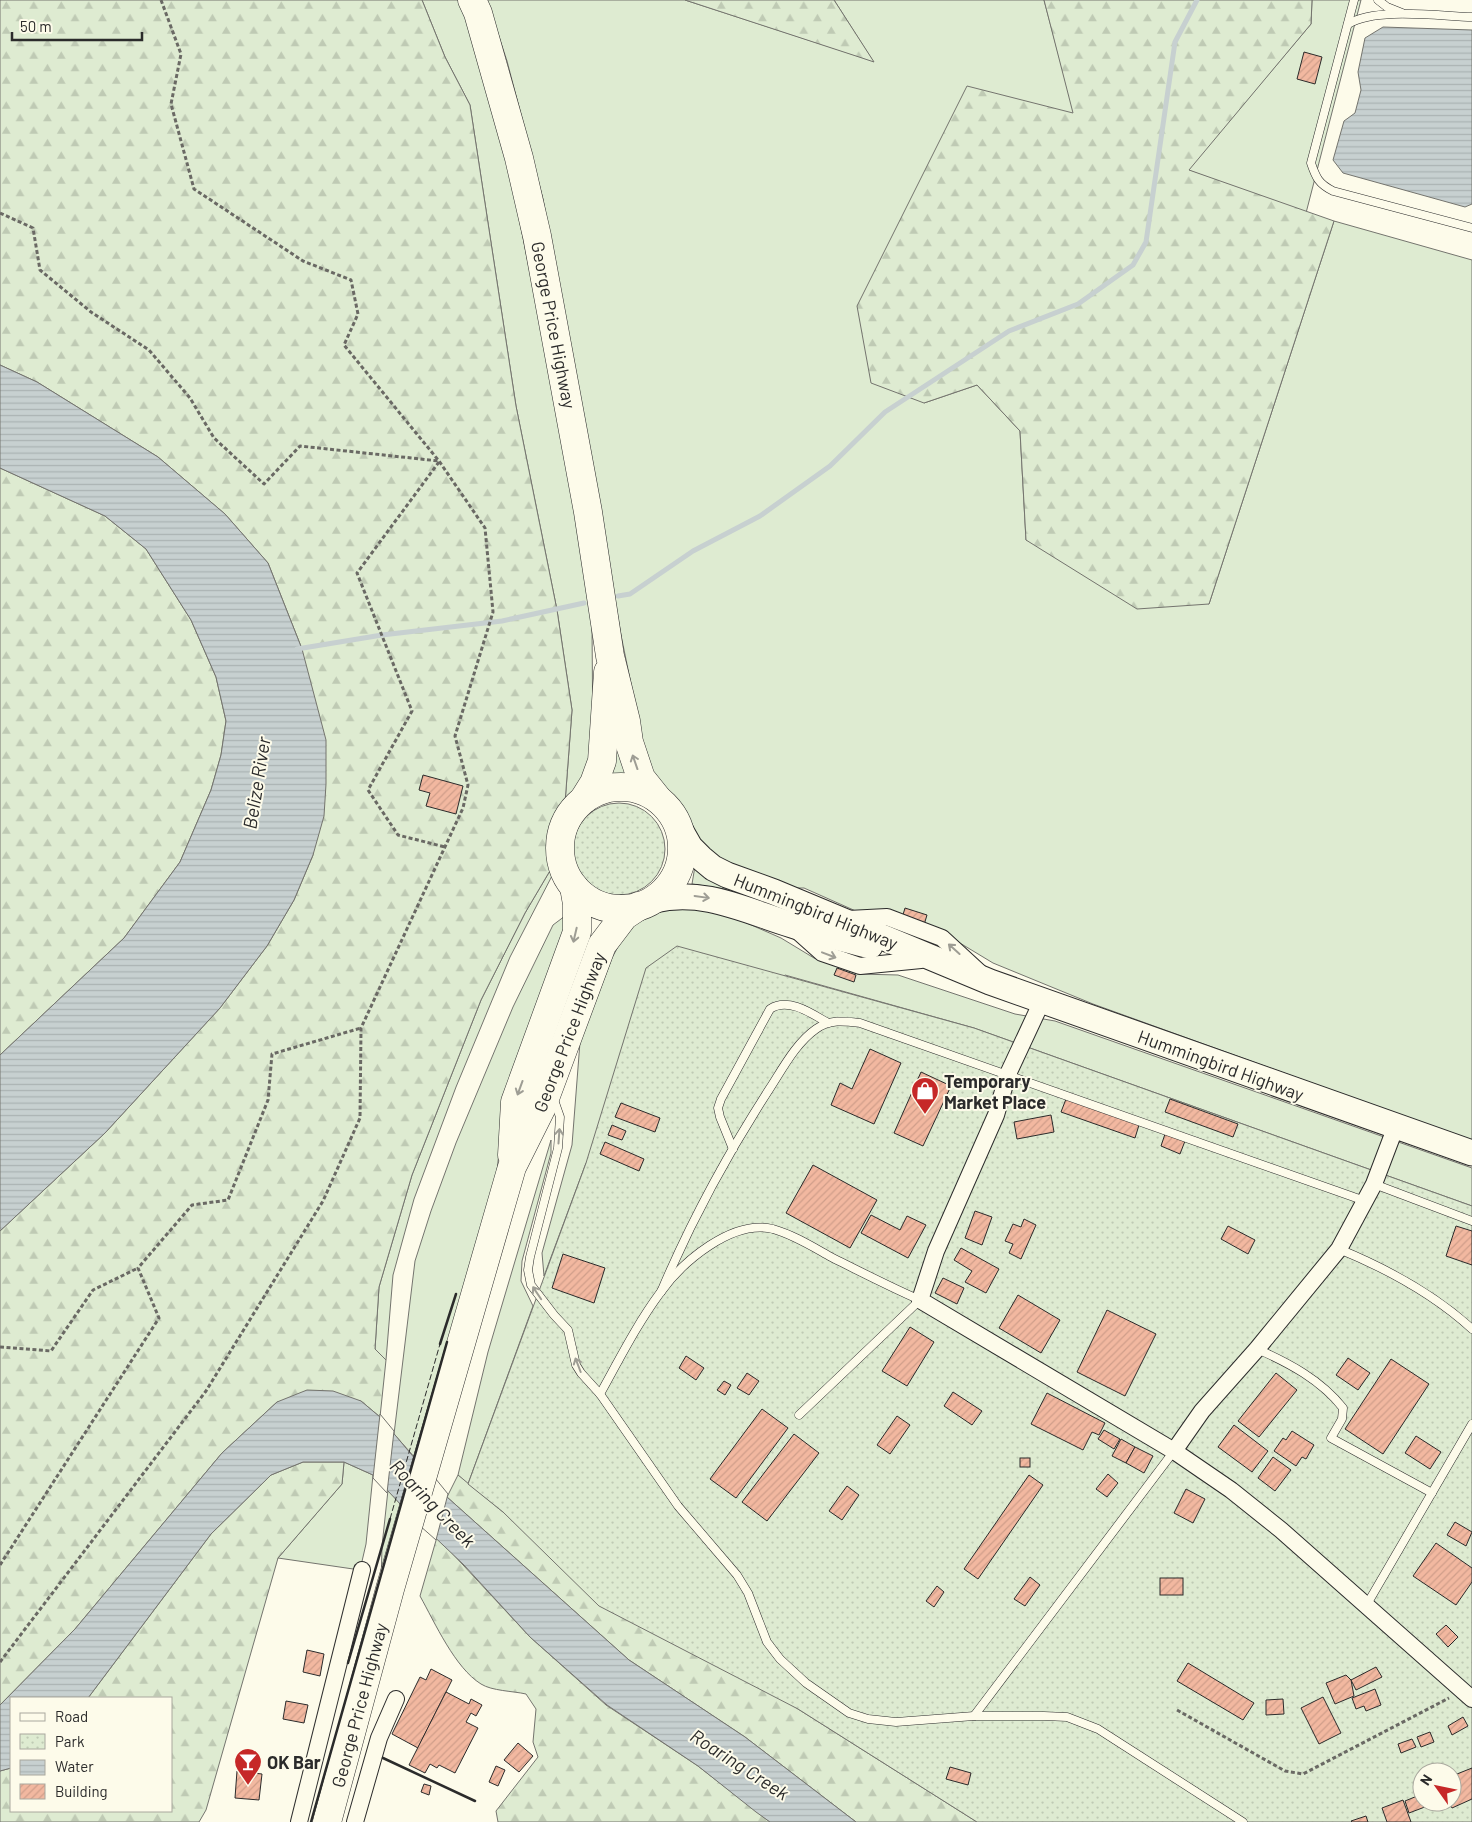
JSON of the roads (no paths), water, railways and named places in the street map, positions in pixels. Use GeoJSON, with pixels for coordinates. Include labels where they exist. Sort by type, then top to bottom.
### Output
{"type":"FeatureCollection","features":[{"type":"Feature","properties":{"kind":"highway","name":"George Price Highway"},"geometry":{"type":"LineString","coordinates":[[472,0],[478,13],[519,158],[537,236],[588,512],[610,656],[636,766],[645,785],[657,798]]}},
{"type":"Feature","properties":{"kind":"highway","name":"George Price Highway"},"geometry":{"type":"LineString","coordinates":[[584,799],[594,783],[602,760],[603,721],[610,656]]}},
{"type":"Feature","properties":{"kind":"highway"},"geometry":{"type":"LineString","coordinates":[[620,786],[640,789],[657,798],[669,809],[678,826],[682,846],[679,867],[670,885],[647,903],[629,909],[608,908],[590,900],[574,887],[566,874],[561,860],[561,837],[569,816],[584,799],[601,790],[620,786]]}},
{"type":"Feature","properties":{"kind":"highway","name":"George Price Highway"},"geometry":{"type":"LineString","coordinates":[[512,1167],[515,1102],[577,932],[577,904],[574,887]]}},
{"type":"Feature","properties":{"kind":"highway","name":"George Price Highway"},"geometry":{"type":"LineString","coordinates":[[327,1822],[390,1589],[512,1167],[541,1109],[602,945],[624,916],[647,903]]}},
{"type":"Feature","properties":{"kind":"main road","name":"Hummingbird Highway"},"geometry":{"type":"LineString","coordinates":[[678,826],[690,847],[713,868],[981,978],[1472,1153]]}},
{"type":"Feature","properties":{"kind":"main road","name":"Hummingbird Highway"},"geometry":{"type":"LineString","coordinates":[[647,903],[678,895],[714,899],[791,925],[981,978]]}},
{"type":"Feature","properties":{"kind":"street"},"geometry":{"type":"LineString","coordinates":[[1042,1000],[1008,1074],[996,1115],[936,1251],[920,1300],[1174,1450],[1232,1490],[1281,1530],[1468,1695]]}},
{"type":"Feature","properties":{"kind":"street"},"geometry":{"type":"LineString","coordinates":[[1174,1450],[1202,1412],[1258,1349],[1339,1249],[1374,1184],[1396,1126]]}},
{"type":"Feature","properties":{"kind":"street"},"geometry":{"type":"LineString","coordinates":[[299,1822],[362,1570]]}},
{"type":"Feature","properties":{"kind":"street"},"geometry":{"type":"LineString","coordinates":[[355,1822],[379,1738],[396,1699]]}},
{"type":"Feature","properties":{"kind":"lane"},"geometry":{"type":"LineString","coordinates":[[1354,0],[1327,95],[1311,163],[1316,179],[1322,186],[1332,191],[1472,228]]}},
{"type":"Feature","properties":{"kind":"lane"},"geometry":{"type":"LineString","coordinates":[[1378,0],[1387,7],[1406,15]]}},
{"type":"Feature","properties":{"kind":"lane"},"geometry":{"type":"LineString","coordinates":[[1348,24],[1366,16],[1472,17]]}},
{"type":"Feature","properties":{"kind":"lane"},"geometry":{"type":"LineString","coordinates":[[733,1149],[718,1108],[721,1098],[770,1009],[778,1004],[790,1005],[811,1012],[828,1022]]}},
{"type":"Feature","properties":{"kind":"lane"},"geometry":{"type":"LineString","coordinates":[[600,1394],[660,1292],[682,1240],[733,1149],[792,1055],[816,1029],[828,1022],[843,1020],[860,1022],[1365,1201]]}},
{"type":"Feature","properties":{"kind":"lane"},"geometry":{"type":"LineString","coordinates":[[550,1086],[560,1117],[558,1148],[528,1270],[531,1285],[568,1330],[576,1365],[581,1373],[600,1394],[678,1506],[737,1575],[748,1593],[767,1642],[780,1659],[806,1682],[849,1713],[868,1719],[896,1722],[974,1716],[1067,1717],[1098,1729],[1243,1822]]}},
{"type":"Feature","properties":{"kind":"lane"},"geometry":{"type":"LineString","coordinates":[[1374,1184],[1472,1221]]}},
{"type":"Feature","properties":{"kind":"lane"},"geometry":{"type":"LineString","coordinates":[[660,1292],[691,1260],[709,1246],[734,1232],[756,1227],[790,1235],[878,1281],[920,1300],[799,1415]]}},
{"type":"Feature","properties":{"kind":"lane"},"geometry":{"type":"LineString","coordinates":[[1339,1249],[1406,1283],[1455,1314],[1472,1329]]}},
{"type":"Feature","properties":{"kind":"lane"},"geometry":{"type":"LineString","coordinates":[[1258,1349],[1285,1361],[1330,1392],[1343,1408],[1342,1419],[1331,1438],[1432,1492]]}},
{"type":"Feature","properties":{"kind":"lane"},"geometry":{"type":"LineString","coordinates":[[1366,1606],[1472,1424]]}},
{"type":"Feature","properties":{"kind":"lane"},"geometry":{"type":"LineString","coordinates":[[974,1716],[1174,1450]]}},
{"type":"Feature","properties":{"kind":"water"},"geometry":{"type":"Polygon","coordinates":[[[1383,27],[1472,30],[1472,204],[1465,207],[1343,173],[1333,160],[1344,121],[1355,113],[1361,90],[1358,72],[1365,38],[1383,27]]]}},
{"type":"Feature","properties":{"kind":"water","name":"Belize River"},"geometry":{"type":"Polygon","coordinates":[[[0,365],[37,382],[158,457],[225,514],[268,563],[302,649],[326,740],[326,784],[324,816],[313,855],[294,900],[267,946],[220,1008],[105,1133],[0,1231],[0,1055],[124,938],[180,862],[211,790],[221,755],[226,721],[216,677],[191,620],[146,549],[105,516],[0,468],[0,365]]]}},
{"type":"Feature","properties":{"kind":"water","name":"Roaring Creek"},"geometry":{"type":"Polygon","coordinates":[[[307,1390],[333,1391],[361,1401],[380,1417],[447,1497],[629,1660],[745,1737],[856,1822],[770,1822],[698,1766],[607,1705],[530,1637],[464,1565],[403,1507],[373,1475],[344,1462],[303,1462],[271,1475],[211,1534],[89,1697],[10,1697],[10,1768],[0,1771],[0,1705],[75,1629],[222,1453],[277,1402],[307,1390]]]}},
{"type":"Feature","properties":{"kind":"waterway"},"geometry":{"type":"LineString","coordinates":[[618,596],[630,594],[693,551],[760,516],[830,466],[885,412],[1009,331],[1078,304],[1133,265],[1146,242],[1175,42],[1197,0]]}},
{"type":"Feature","properties":{"kind":"waterway"},"geometry":{"type":"LineString","coordinates":[[297,649],[382,635],[502,621],[584,603]]}},
{"type":"Feature","properties":{"kind":"place","name":"Temporary Market Place"},"geometry":{"type":"Point","coordinates":[925,1115]}},
{"type":"Feature","properties":{"kind":"place","name":"OK Bar"},"geometry":{"type":"Point","coordinates":[248,1786]}}]}
